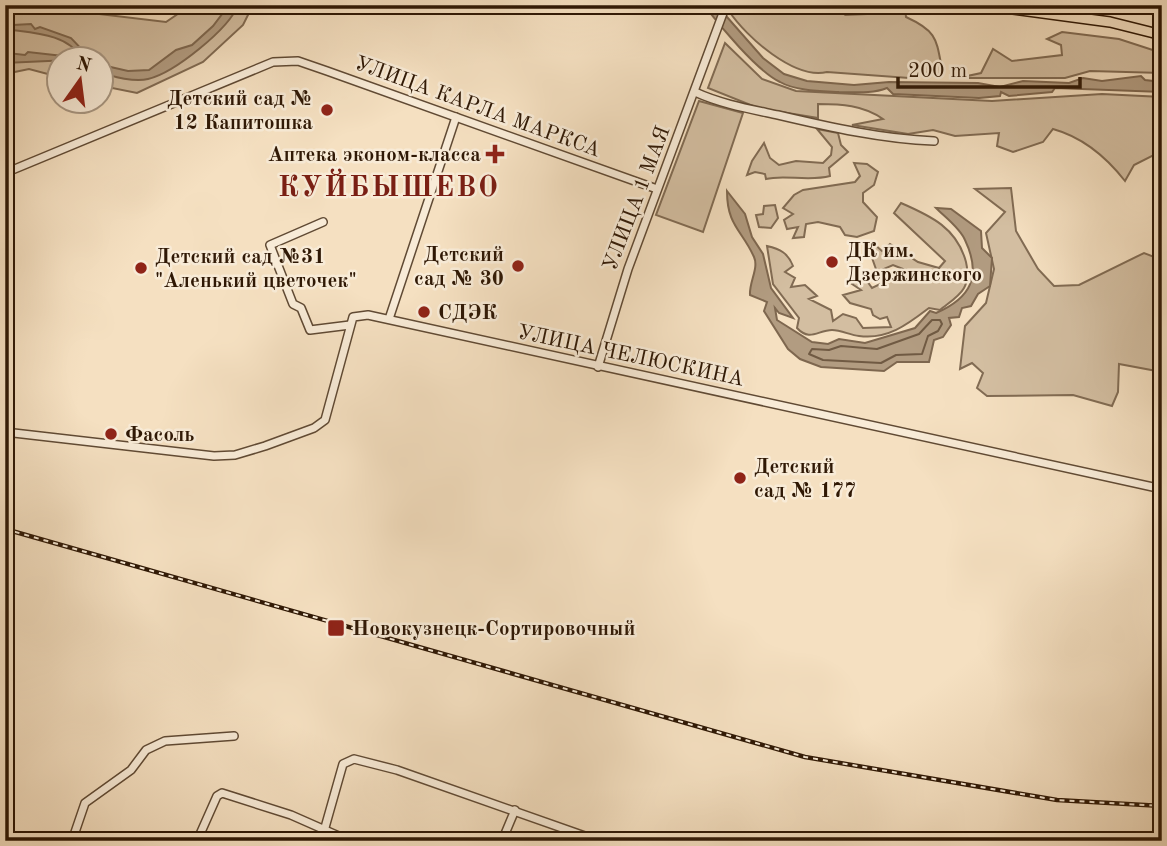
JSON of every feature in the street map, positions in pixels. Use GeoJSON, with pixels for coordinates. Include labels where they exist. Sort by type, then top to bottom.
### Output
{"type":"FeatureCollection","features":[{"type":"Feature","properties":{"kind":"main road"},"geometry":{"type":"LineString","coordinates":[[982,5],[1110,22],[1162,35]]}},
{"type":"Feature","properties":{"kind":"street","name":"УЛИЦА 1 МАЯ"},"geometry":{"type":"LineString","coordinates":[[598,367],[608,325],[726,5]]}},
{"type":"Feature","properties":{"kind":"street","name":"УЛИЦА КАРЛА МАРКСА"},"geometry":{"type":"LineString","coordinates":[[5,173],[273,62],[287,59],[657,189]]}},
{"type":"Feature","properties":{"kind":"street"},"geometry":{"type":"LineString","coordinates":[[695,92],[720,102],[810,123],[907,140],[934,141]]}},
{"type":"Feature","properties":{"kind":"street"},"geometry":{"type":"LineString","coordinates":[[389,319],[456,117]]}},
{"type":"Feature","properties":{"kind":"street"},"geometry":{"type":"LineString","coordinates":[[5,432],[201,456],[246,452],[314,428],[325,420],[350,325],[310,330],[300,308],[293,304],[270,245],[323,222]]}},
{"type":"Feature","properties":{"kind":"street","name":"УЛИЦА ЧЕЛЮСКИНА"},"geometry":{"type":"LineString","coordinates":[[350,325],[358,315],[389,319],[1162,489]]}},
{"type":"Feature","properties":{"kind":"street"},"geometry":{"type":"LineString","coordinates":[[72,841],[85,803],[131,770],[146,750],[165,741],[234,736]]}},
{"type":"Feature","properties":{"kind":"street"},"geometry":{"type":"LineString","coordinates":[[324,831],[343,764],[354,759],[397,770],[599,841]]}},
{"type":"Feature","properties":{"kind":"street"},"geometry":{"type":"LineString","coordinates":[[197,841],[217,796],[222,793],[290,815],[350,841]]}},
{"type":"Feature","properties":{"kind":"street"},"geometry":{"type":"LineString","coordinates":[[502,841],[515,810]]}},
{"type":"Feature","properties":{"kind":"shaded area"},"geometry":{"type":"Polygon","coordinates":[[[191,5],[253,5],[243,25],[203,62],[137,93],[116,89],[116,46],[46,46],[46,74],[29,69],[5,74],[5,14],[74,11],[166,22],[191,5]]]}},
{"type":"Feature","properties":{"kind":"shaded area"},"geometry":{"type":"Polygon","coordinates":[[[732,5],[748,5],[751,12],[760,6],[771,8],[794,5],[791,10],[827,12],[853,5],[846,15],[867,14],[878,6],[891,9],[905,7],[906,17],[925,27],[934,38],[943,74],[921,72],[909,78],[814,73],[801,69],[772,54],[747,33],[729,11],[732,5]]]}},
{"type":"Feature","properties":{"kind":"shaded area"},"geometry":{"type":"Polygon","coordinates":[[[1062,32],[1119,39],[1162,53],[1162,73],[1090,71],[1065,78],[958,78],[981,73],[993,49],[1012,61],[1062,55],[1061,45],[1047,39],[1062,32]]]}},
{"type":"Feature","properties":{"kind":"shaded area"},"geometry":{"type":"Polygon","coordinates":[[[725,43],[762,79],[796,91],[992,101],[1102,94],[1162,97],[1162,151],[1134,165],[1125,181],[1093,149],[1074,137],[1053,129],[1043,142],[1013,152],[997,146],[999,133],[955,136],[933,130],[908,134],[852,125],[883,119],[852,106],[818,104],[818,118],[758,108],[708,88],[725,43]]]}},
{"type":"Feature","properties":{"kind":"shaded area"},"geometry":{"type":"Polygon","coordinates":[[[699,101],[743,113],[703,232],[656,215],[699,101]]]}},
{"type":"Feature","properties":{"kind":"shaded area"},"geometry":{"type":"Polygon","coordinates":[[[817,129],[838,133],[841,145],[848,152],[829,168],[830,176],[766,179],[765,174],[755,172],[747,175],[752,161],[764,143],[770,158],[779,165],[796,161],[823,163],[831,155],[832,147],[817,129]]]}},
{"type":"Feature","properties":{"kind":"shaded area"},"geometry":{"type":"Polygon","coordinates":[[[854,163],[867,164],[878,172],[874,185],[863,193],[863,202],[877,217],[874,231],[857,237],[845,235],[840,227],[818,222],[806,224],[804,237],[793,238],[798,227],[787,229],[784,220],[793,214],[783,208],[794,195],[803,190],[855,182],[860,176],[854,163]]]}},
{"type":"Feature","properties":{"kind":"shaded area"},"geometry":{"type":"Polygon","coordinates":[[[1011,188],[1016,231],[1038,269],[1054,286],[1079,285],[1144,253],[1162,260],[1162,372],[1119,364],[1118,392],[1112,406],[1073,395],[987,396],[977,388],[983,373],[972,363],[960,369],[965,326],[986,303],[994,269],[986,233],[1005,212],[975,189],[1011,188]]]}},
{"type":"Feature","properties":{"kind":"shaded area"},"geometry":{"type":"Polygon","coordinates":[[[901,203],[932,218],[956,240],[967,268],[962,291],[940,310],[929,308],[905,325],[879,336],[859,336],[832,330],[810,335],[802,332],[797,328],[799,318],[773,284],[767,246],[783,252],[789,258],[793,266],[785,272],[795,278],[791,287],[805,285],[817,296],[809,299],[831,310],[833,321],[843,314],[856,318],[863,328],[891,327],[887,317],[880,319],[873,315],[871,309],[850,303],[843,295],[861,290],[852,284],[857,280],[867,281],[872,288],[897,276],[903,269],[893,265],[877,272],[871,255],[874,244],[882,251],[890,244],[918,262],[939,268],[945,261],[894,213],[901,203]]]}},
{"type":"Feature","properties":{"kind":"shaded area"},"geometry":{"type":"Polygon","coordinates":[[[775,205],[778,218],[771,228],[759,227],[756,215],[763,214],[764,206],[775,205]]]}},
{"type":"Feature","properties":{"kind":"water"},"geometry":{"type":"Polygon","coordinates":[[[229,5],[238,5],[224,26],[199,49],[172,68],[143,80],[116,77],[116,68],[128,71],[149,70],[176,50],[192,45],[213,26],[229,5]]]}},
{"type":"Feature","properties":{"kind":"water"},"geometry":{"type":"Polygon","coordinates":[[[704,5],[715,5],[720,9],[763,58],[784,74],[807,81],[854,85],[889,82],[978,83],[1000,87],[1023,81],[1069,83],[1083,78],[1102,81],[1141,76],[1145,80],[1162,82],[1162,92],[1055,88],[1052,92],[1009,96],[1001,92],[1000,96],[979,98],[893,94],[887,88],[857,92],[801,89],[780,82],[761,68],[729,36],[704,5]]]}},
{"type":"Feature","properties":{"kind":"water"},"geometry":{"type":"Polygon","coordinates":[[[31,24],[35,29],[40,27],[71,38],[79,46],[70,46],[37,33],[5,29],[13,25],[31,24]]]}},
{"type":"Feature","properties":{"kind":"water"},"geometry":{"type":"Polygon","coordinates":[[[28,52],[46,54],[46,61],[5,63],[8,53],[25,55],[28,52]]]}},
{"type":"Feature","properties":{"kind":"water"},"geometry":{"type":"Polygon","coordinates":[[[727,191],[745,214],[752,237],[763,254],[771,288],[793,318],[779,313],[775,308],[777,320],[812,342],[828,344],[839,339],[865,343],[915,328],[930,311],[936,313],[948,307],[965,293],[973,275],[970,253],[960,231],[936,208],[951,209],[981,231],[982,248],[992,258],[990,286],[978,294],[971,306],[962,308],[959,317],[949,318],[951,325],[943,337],[934,340],[929,362],[897,362],[884,371],[821,367],[800,359],[788,349],[764,311],[767,302],[750,295],[755,261],[732,220],[727,191]]]}},
{"type":"Feature","properties":{"kind":"railway"},"geometry":{"type":"LineString","coordinates":[[5,529],[805,757],[1057,800],[1162,806]]}},
{"type":"Feature","properties":{"kind":"place","name":"Детский сад № 12 Капитошка"},"geometry":{"type":"Point","coordinates":[327,110]}},
{"type":"Feature","properties":{"kind":"place","name":"Аптека эконом-класса"},"geometry":{"type":"Point","coordinates":[495,154]}},
{"type":"Feature","properties":{"kind":"place","name":"ДК им. Дзержинского"},"geometry":{"type":"Point","coordinates":[832,262]}},
{"type":"Feature","properties":{"kind":"place","name":"Детский сад № 30"},"geometry":{"type":"Point","coordinates":[518,266]}},
{"type":"Feature","properties":{"kind":"place","name":"Детский сад №31 \"Аленький цветочек\""},"geometry":{"type":"Point","coordinates":[141,268]}},
{"type":"Feature","properties":{"kind":"place","name":"СДЭК"},"geometry":{"type":"Point","coordinates":[424,312]}},
{"type":"Feature","properties":{"kind":"place","name":"Фасоль"},"geometry":{"type":"Point","coordinates":[111,434]}},
{"type":"Feature","properties":{"kind":"place","name":"Детский сад № 177"},"geometry":{"type":"Point","coordinates":[740,478]}},
{"type":"Feature","properties":{"kind":"place","name":"Новокузнецк-Сортировочный"},"geometry":{"type":"Point","coordinates":[336,628]}},
{"type":"Feature","properties":{"kind":"district","name":"КУЙБЫШЕВО"},"geometry":{"type":"Point","coordinates":[389,186]}}]}
